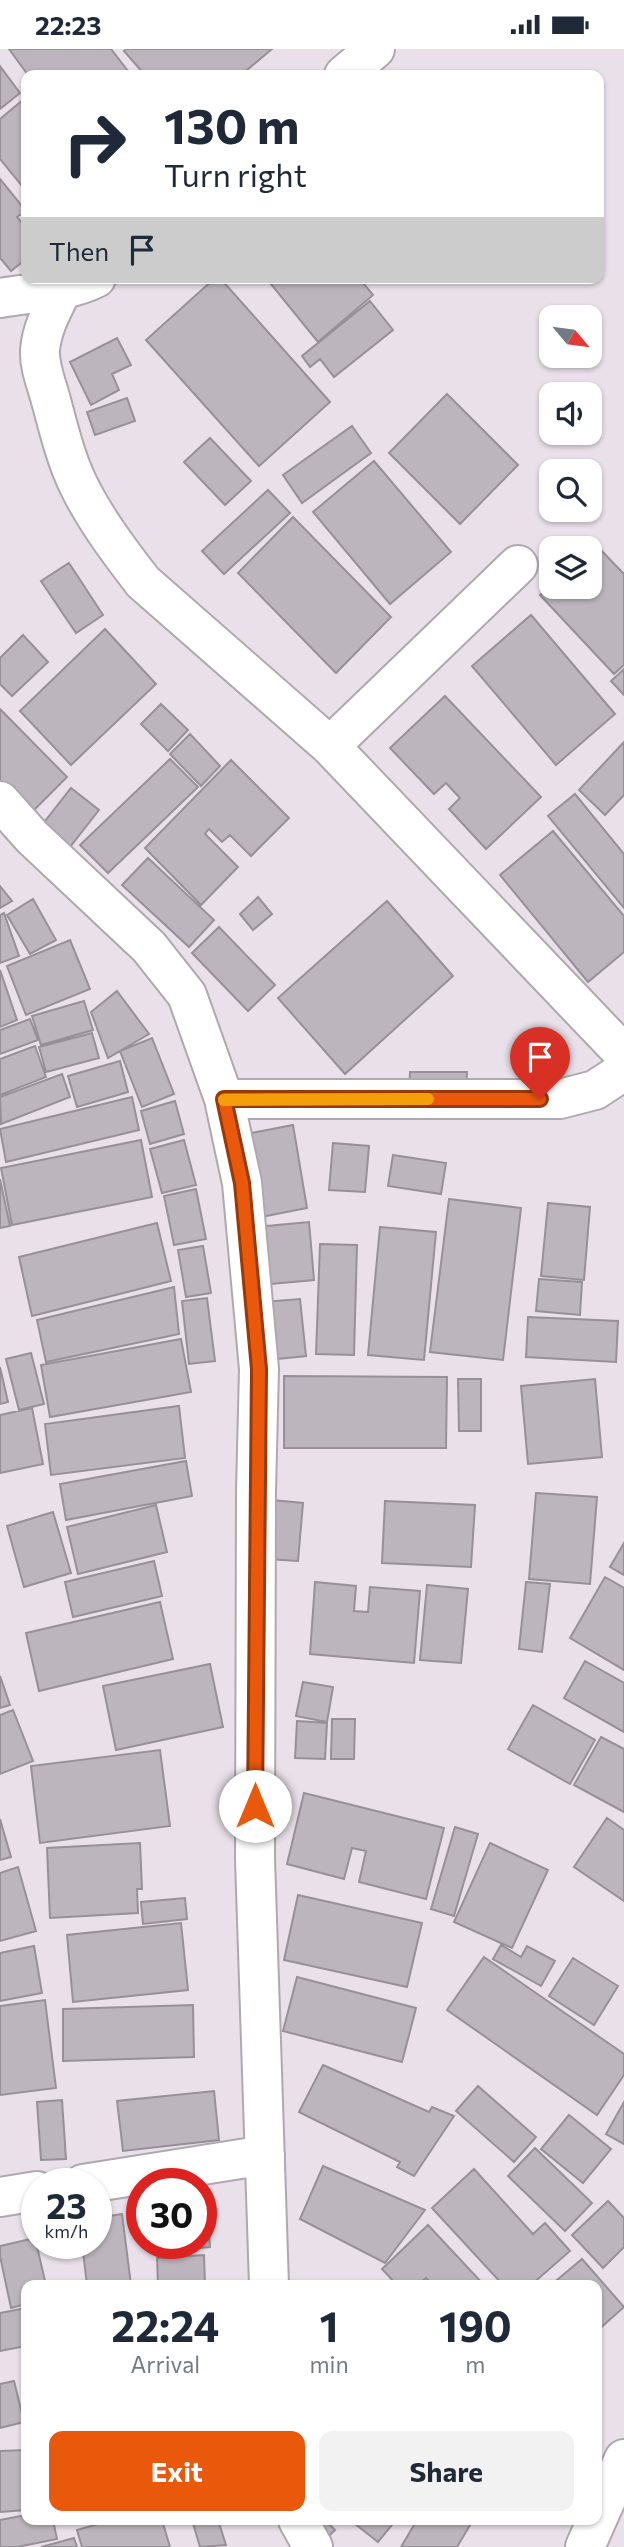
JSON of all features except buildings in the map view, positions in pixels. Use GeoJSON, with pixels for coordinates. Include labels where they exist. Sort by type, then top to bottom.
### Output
{"type":"FeatureCollection","features":[{"type":"Feature","properties":{"kind":"street"},"geometry":{"type":"LineString","coordinates":[[350,70],[375,49]]}},
{"type":"Feature","properties":{"kind":"street"},"geometry":{"type":"LineString","coordinates":[[0,298],[79,284]]}},
{"type":"Feature","properties":{"kind":"street"},"geometry":{"type":"LineString","coordinates":[[79,284],[45,324],[40,353],[58,430],[78,483],[104,530],[143,582],[330,746],[624,1054]]}},
{"type":"Feature","properties":{"kind":"street"},"geometry":{"type":"LineString","coordinates":[[330,746],[517,565]]}},
{"type":"Feature","properties":{"kind":"street"},"geometry":{"type":"LineString","coordinates":[[0,801],[32,837],[149,947],[187,995],[224,1099],[242,1183],[259,1369],[255,1859],[269,2280]]}},
{"type":"Feature","properties":{"kind":"street"},"geometry":{"type":"LineString","coordinates":[[224,1099],[560,1099],[595,1090],[624,1070]]}},
{"type":"Feature","properties":{"kind":"street"},"geometry":{"type":"LineString","coordinates":[[112,2179],[265,2155]]}},
{"type":"Feature","properties":{"kind":"street"},"geometry":{"type":"LineString","coordinates":[[0,2197],[21,2194]]}},
{"type":"Feature","properties":{"kind":"street"},"geometry":{"type":"LineString","coordinates":[[602,2509],[624,2459]]}},
{"type":"Feature","properties":{"kind":"street"},"geometry":{"type":"LineString","coordinates":[[301,2525],[313,2547]]}},
{"type":"Feature","properties":{"kind":"street"},"geometry":{"type":"LineString","coordinates":[[585,2547],[595,2525]]}},
{"type":"Feature","properties":{"kind":"slow traffic"},"geometry":{"type":"LineString","coordinates":[[224,1100],[428,1099]]}},
{"type":"Feature","properties":{"kind":"route"},"geometry":{"type":"LineString","coordinates":[[255,1806],[259,1369],[242,1183],[224,1099],[540,1099]]}}]}
